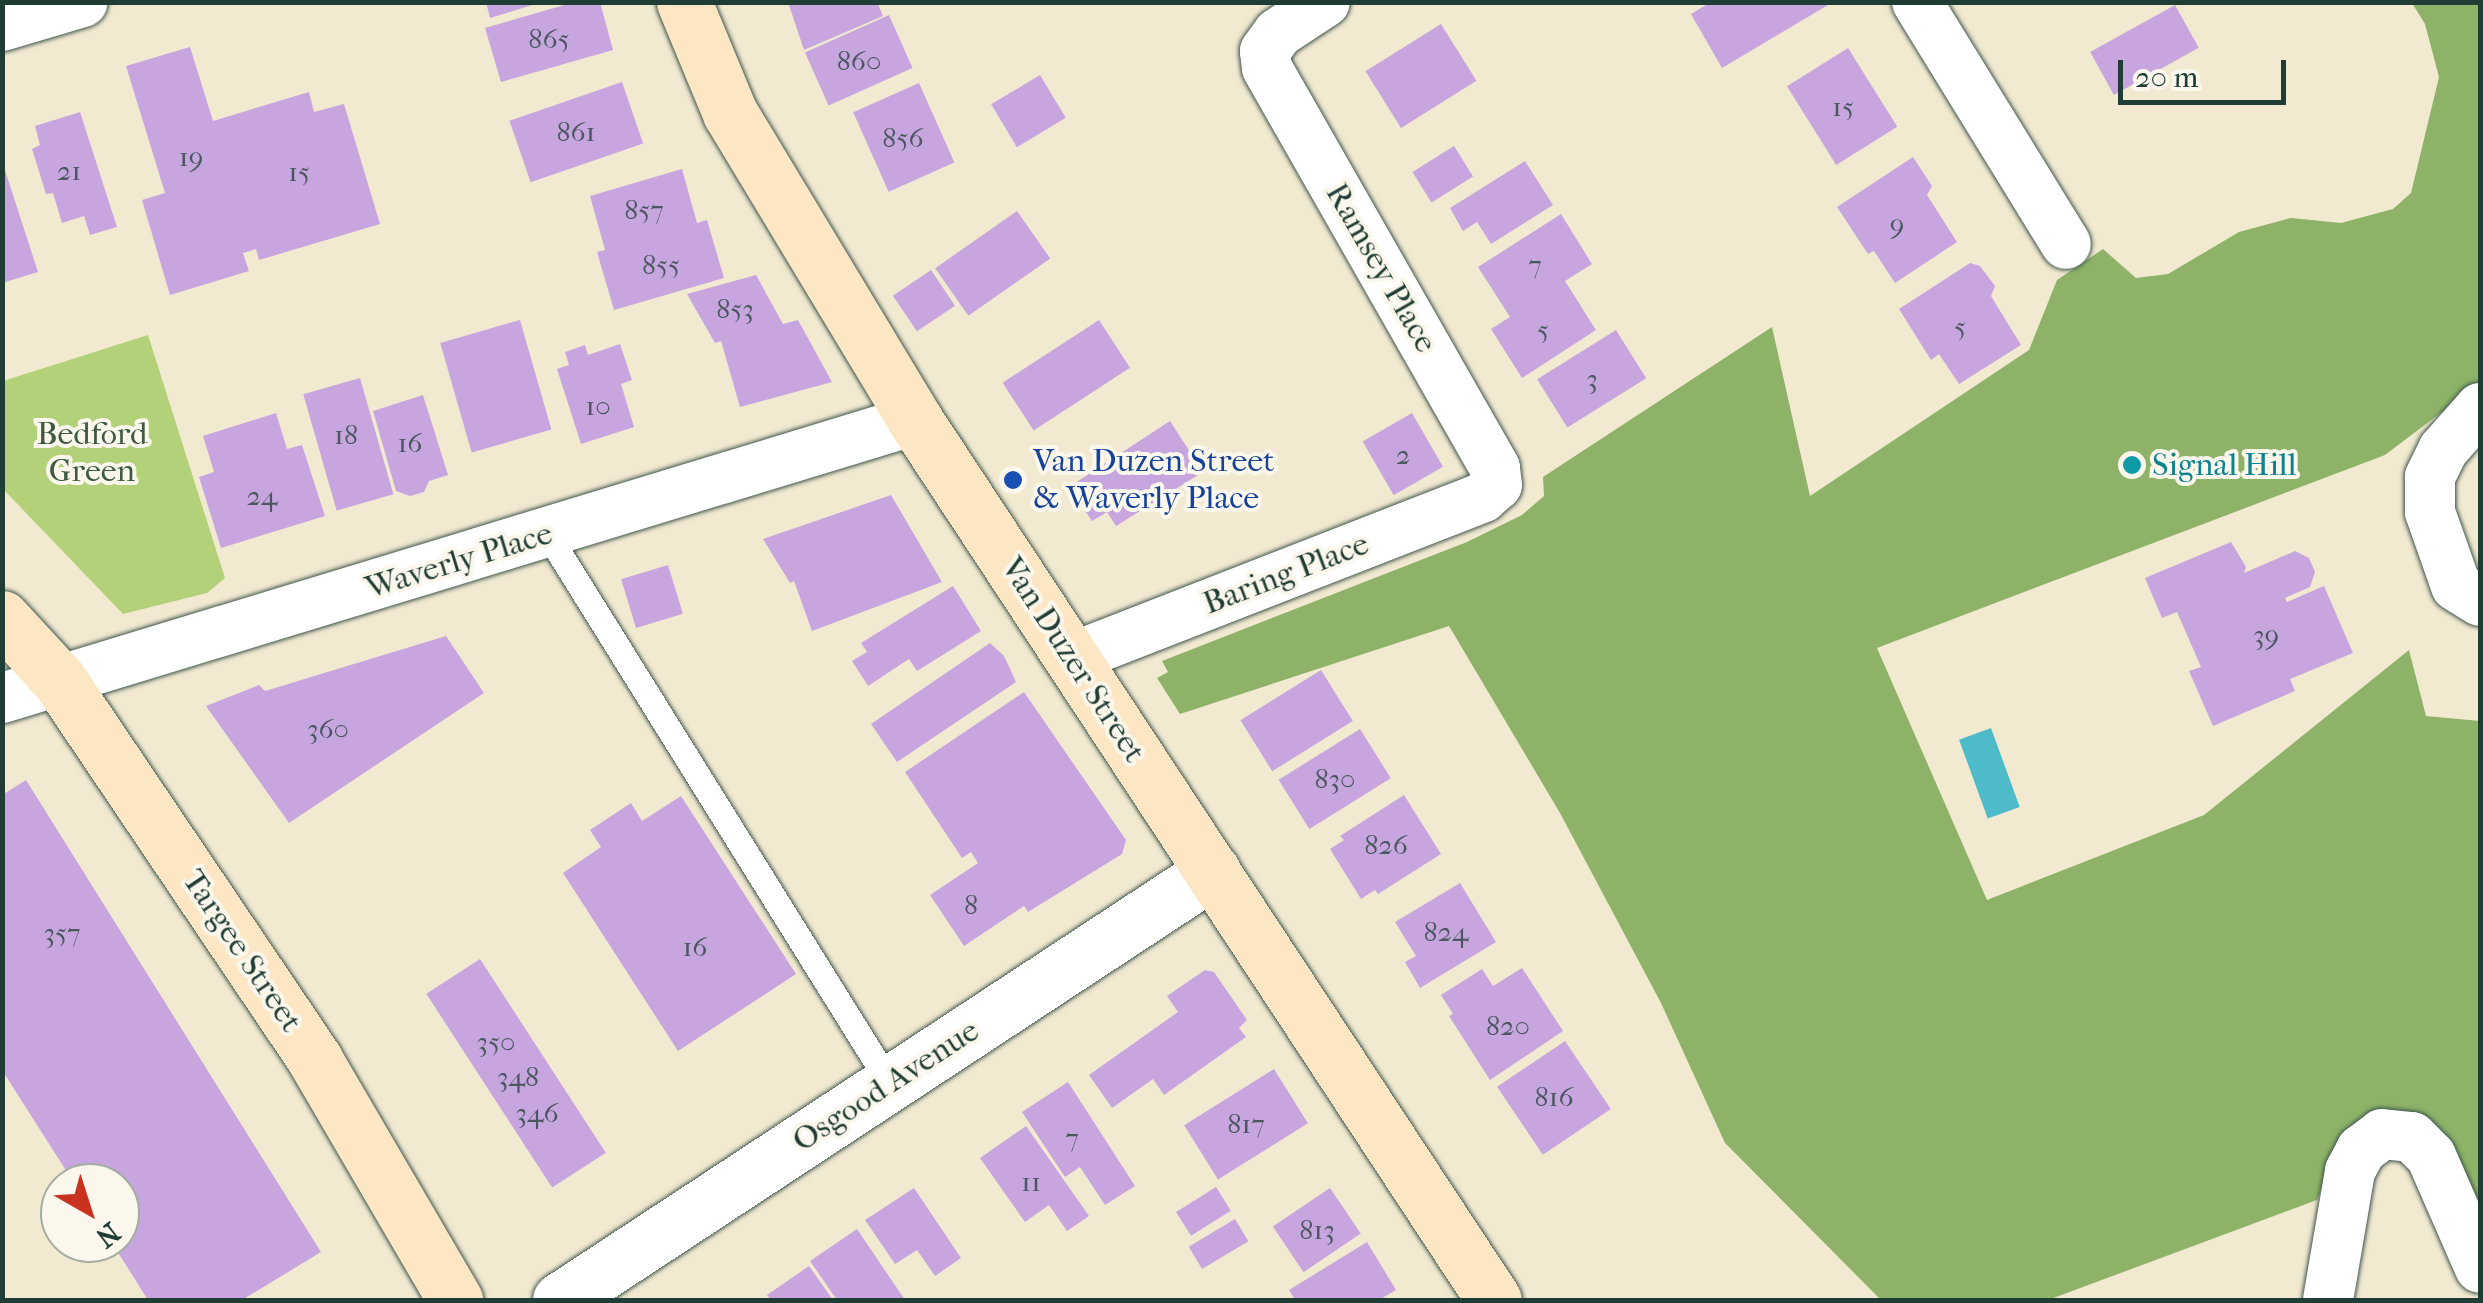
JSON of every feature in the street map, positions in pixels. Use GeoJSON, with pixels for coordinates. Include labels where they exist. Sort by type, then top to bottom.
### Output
{"type":"FeatureCollection","features":[{"type":"Feature","properties":{"kind":"main road","name":"Van Duzer Street"},"geometry":{"type":"LineString","coordinates":[[684,2],[730,113],[914,420],[1494,1300]]}},
{"type":"Feature","properties":{"kind":"main road","name":"Targee Street"},"geometry":{"type":"LineString","coordinates":[[2,618],[60,680],[315,1060],[455,1300]]}},
{"type":"Feature","properties":{"kind":"street"},"geometry":{"type":"LineString","coordinates":[[2,26],[83,2]]}},
{"type":"Feature","properties":{"kind":"street","name":"Ramsey Place"},"geometry":{"type":"LineString","coordinates":[[1325,2],[1278,32],[1265,51],[1266,68],[1495,468],[1498,485]]}},
{"type":"Feature","properties":{"kind":"street"},"geometry":{"type":"LineString","coordinates":[[1917,2],[2066,244]]}},
{"type":"Feature","properties":{"kind":"street"},"geometry":{"type":"LineString","coordinates":[[2480,408],[2442,450],[2430,477],[2430,512],[2456,586],[2480,601]]}},
{"type":"Feature","properties":{"kind":"street","name":"Waverly Place"},"geometry":{"type":"LineString","coordinates":[[2,698],[914,420]]}},
{"type":"Feature","properties":{"kind":"street","name":"Baring Place"},"geometry":{"type":"LineString","coordinates":[[1072,658],[1483,498],[1498,485]]}},
{"type":"Feature","properties":{"kind":"street","name":"Osgood Avenue"},"geometry":{"type":"LineString","coordinates":[[560,1300],[1213,871]]}},
{"type":"Feature","properties":{"kind":"street"},"geometry":{"type":"LineString","coordinates":[[2328,1300],[2350,1171],[2361,1150],[2382,1134],[2412,1137],[2431,1156],[2480,1268]]}},
{"type":"Feature","properties":{"kind":"lane"},"geometry":{"type":"LineString","coordinates":[[548,534],[890,1084]]}},
{"type":"Feature","properties":{"kind":"green space"},"geometry":{"type":"Polygon","coordinates":[[[2412,3],[2480,3],[2480,383],[2385,455],[1877,648],[1987,900],[2204,815],[2409,650],[2426,716],[2480,721],[2480,1232],[2377,1112],[2347,1129],[2317,1200],[2048,1300],[1881,1300],[1725,1143],[1661,1003],[1560,813],[1449,626],[1180,714],[1157,678],[1168,672],[1162,661],[1467,542],[1522,515],[1544,496],[1543,477],[1772,327],[1810,496],[2029,350],[2057,280],[2103,249],[2136,278],[2168,274],[2239,232],[2291,218],[2341,223],[2393,209],[2411,193],[2439,77],[2425,24],[2412,3]]]}},
{"type":"Feature","properties":{"kind":"green space","name":"Bedford Green"},"geometry":{"type":"Polygon","coordinates":[[[148,335],[225,578],[207,593],[123,614],[3,489],[3,381],[148,335]]]}},
{"type":"Feature","properties":{"kind":"water"},"geometry":{"type":"Polygon","coordinates":[[[1991,728],[2020,807],[1988,819],[1959,740],[1991,728]]]}},
{"type":"Feature","properties":{"kind":"building"},"geometry":{"type":"Polygon","coordinates":[[[486,2],[539,2],[539,3],[490,18],[486,2]]]}},
{"type":"Feature","properties":{"kind":"building"},"geometry":{"type":"Polygon","coordinates":[[[575,2],[600,2],[613,50],[501,82],[485,28],[575,2]]]}},
{"type":"Feature","properties":{"kind":"building"},"geometry":{"type":"Polygon","coordinates":[[[788,2],[877,2],[883,16],[804,50],[788,2]]]}},
{"type":"Feature","properties":{"kind":"building"},"geometry":{"type":"Polygon","coordinates":[[[1711,2],[1833,2],[1722,68],[1691,14],[1711,2]]]}},
{"type":"Feature","properties":{"kind":"building"},"geometry":{"type":"Polygon","coordinates":[[[2175,5],[2199,48],[2114,95],[2090,52],[2175,5]]]}},
{"type":"Feature","properties":{"kind":"building"},"geometry":{"type":"Polygon","coordinates":[[[889,15],[913,68],[829,105],[805,52],[889,15]]]}},
{"type":"Feature","properties":{"kind":"building"},"geometry":{"type":"Polygon","coordinates":[[[1441,24],[1477,81],[1401,128],[1366,71],[1441,24]]]}},
{"type":"Feature","properties":{"kind":"building"},"geometry":{"type":"Polygon","coordinates":[[[190,47],[213,121],[309,92],[314,112],[344,104],[380,224],[259,260],[256,249],[243,253],[249,271],[170,295],[142,200],[165,193],[126,66],[190,47]]]}},
{"type":"Feature","properties":{"kind":"building"},"geometry":{"type":"Polygon","coordinates":[[[1848,48],[1897,127],[1836,165],[1787,86],[1848,48]]]}},
{"type":"Feature","properties":{"kind":"building"},"geometry":{"type":"Polygon","coordinates":[[[1040,75],[1066,118],[1017,147],[991,104],[1040,75]]]}},
{"type":"Feature","properties":{"kind":"building"},"geometry":{"type":"Polygon","coordinates":[[[622,82],[643,143],[531,182],[509,121],[622,82]]]}},
{"type":"Feature","properties":{"kind":"building"},"geometry":{"type":"Polygon","coordinates":[[[919,83],[954,162],[889,192],[853,112],[919,83]]]}},
{"type":"Feature","properties":{"kind":"building"},"geometry":{"type":"Polygon","coordinates":[[[80,112],[117,227],[90,235],[84,216],[62,223],[53,193],[46,194],[32,149],[40,145],[35,126],[80,112]]]}},
{"type":"Feature","properties":{"kind":"building"},"geometry":{"type":"Polygon","coordinates":[[[1454,146],[1473,177],[1432,202],[1412,172],[1454,146]]]}},
{"type":"Feature","properties":{"kind":"building"},"geometry":{"type":"Polygon","coordinates":[[[1913,157],[1932,186],[1927,195],[1957,242],[1895,283],[1874,251],[1868,254],[1837,207],[1913,157]]]}},
{"type":"Feature","properties":{"kind":"building"},"geometry":{"type":"Polygon","coordinates":[[[2,161],[38,272],[2,283],[2,161]]]}},
{"type":"Feature","properties":{"kind":"building"},"geometry":{"type":"Polygon","coordinates":[[[1525,161],[1553,205],[1491,244],[1477,222],[1463,231],[1450,208],[1525,161]]]}},
{"type":"Feature","properties":{"kind":"building"},"geometry":{"type":"Polygon","coordinates":[[[682,169],[697,223],[707,220],[724,278],[614,310],[597,252],[605,250],[590,196],[682,169]]]}},
{"type":"Feature","properties":{"kind":"building"},"geometry":{"type":"Polygon","coordinates":[[[1017,211],[1050,259],[968,316],[935,268],[1017,211]]]}},
{"type":"Feature","properties":{"kind":"building"},"geometry":{"type":"Polygon","coordinates":[[[1561,214],[1592,264],[1565,281],[1596,330],[1522,378],[1491,329],[1510,317],[1478,267],[1561,214]]]}},
{"type":"Feature","properties":{"kind":"building"},"geometry":{"type":"Polygon","coordinates":[[[1970,263],[1980,266],[1995,286],[1991,296],[2021,345],[1959,384],[1939,354],[1931,360],[1899,309],[1970,263]]]}},
{"type":"Feature","properties":{"kind":"building"},"geometry":{"type":"Polygon","coordinates":[[[931,270],[955,306],[917,331],[893,296],[931,270]]]}},
{"type":"Feature","properties":{"kind":"building"},"geometry":{"type":"Polygon","coordinates":[[[756,275],[783,324],[798,320],[832,382],[740,407],[721,341],[715,343],[687,294],[756,275]]]}},
{"type":"Feature","properties":{"kind":"building"},"geometry":{"type":"Polygon","coordinates":[[[520,320],[551,430],[472,452],[440,343],[520,320]]]}},
{"type":"Feature","properties":{"kind":"building"},"geometry":{"type":"Polygon","coordinates":[[[1099,320],[1130,368],[1034,430],[1003,383],[1099,320]]]}},
{"type":"Feature","properties":{"kind":"building"},"geometry":{"type":"Polygon","coordinates":[[[1616,330],[1646,378],[1567,428],[1537,379],[1616,330]]]}},
{"type":"Feature","properties":{"kind":"building"},"geometry":{"type":"Polygon","coordinates":[[[620,344],[632,380],[621,384],[634,427],[581,444],[557,369],[569,365],[565,352],[585,345],[588,355],[620,344]]]}},
{"type":"Feature","properties":{"kind":"building"},"geometry":{"type":"Polygon","coordinates":[[[360,378],[393,494],[337,511],[303,394],[360,378]]]}},
{"type":"Feature","properties":{"kind":"building"},"geometry":{"type":"Polygon","coordinates":[[[423,395],[448,475],[429,481],[424,492],[410,496],[396,491],[373,411],[423,395]]]}},
{"type":"Feature","properties":{"kind":"building"},"geometry":{"type":"Polygon","coordinates":[[[276,413],[287,449],[302,445],[325,516],[221,548],[199,477],[214,472],[203,436],[276,413]]]}},
{"type":"Feature","properties":{"kind":"building"},"geometry":{"type":"Polygon","coordinates":[[[1412,413],[1443,467],[1394,495],[1363,442],[1412,413]]]}},
{"type":"Feature","properties":{"kind":"building"},"geometry":{"type":"Polygon","coordinates":[[[1170,421],[1203,472],[1116,526],[1107,512],[1092,521],[1069,487],[1170,421]]]}},
{"type":"Feature","properties":{"kind":"building"},"geometry":{"type":"Polygon","coordinates":[[[891,495],[942,582],[812,631],[794,581],[790,583],[763,539],[891,495]]]}},
{"type":"Feature","properties":{"kind":"building"},"geometry":{"type":"Polygon","coordinates":[[[2231,542],[2246,567],[2244,573],[2295,551],[2309,558],[2315,572],[2310,587],[2285,598],[2287,602],[2324,586],[2353,653],[2290,679],[2295,691],[2213,726],[2189,671],[2201,667],[2177,612],[2162,618],[2145,578],[2231,542]]]}},
{"type":"Feature","properties":{"kind":"building"},"geometry":{"type":"Polygon","coordinates":[[[668,565],[683,614],[636,628],[621,579],[668,565]]]}},
{"type":"Feature","properties":{"kind":"building"},"geometry":{"type":"Polygon","coordinates":[[[953,586],[981,631],[917,671],[909,659],[868,686],[852,661],[867,652],[861,643],[953,586]]]}},
{"type":"Feature","properties":{"kind":"building"},"geometry":{"type":"Polygon","coordinates":[[[446,636],[484,693],[289,823],[206,706],[259,685],[265,691],[446,636]]]}},
{"type":"Feature","properties":{"kind":"building"},"geometry":{"type":"Polygon","coordinates":[[[990,643],[1004,656],[1016,682],[897,762],[871,724],[990,643]]]}},
{"type":"Feature","properties":{"kind":"building"},"geometry":{"type":"Polygon","coordinates":[[[1321,670],[1353,721],[1272,771],[1240,720],[1321,670]]]}},
{"type":"Feature","properties":{"kind":"building"},"geometry":{"type":"Polygon","coordinates":[[[1024,692],[1126,840],[1122,854],[1028,912],[1024,906],[964,946],[930,895],[978,863],[971,852],[962,858],[905,772],[1024,692]]]}},
{"type":"Feature","properties":{"kind":"building"},"geometry":{"type":"Polygon","coordinates":[[[1360,729],[1391,778],[1309,829],[1279,780],[1360,729]]]}},
{"type":"Feature","properties":{"kind":"building"},"geometry":{"type":"Polygon","coordinates":[[[26,780],[321,1252],[242,1300],[148,1300],[125,1263],[140,1263],[140,1163],[61,1163],[2,1070],[2,795],[26,780]]]}},
{"type":"Feature","properties":{"kind":"building"},"geometry":{"type":"Polygon","coordinates":[[[1404,795],[1441,854],[1378,894],[1375,890],[1361,899],[1330,849],[1344,840],[1340,836],[1404,795]]]}},
{"type":"Feature","properties":{"kind":"building"},"geometry":{"type":"Polygon","coordinates":[[[681,796],[796,974],[678,1051],[563,873],[601,847],[590,830],[631,803],[642,821],[681,796]]]}},
{"type":"Feature","properties":{"kind":"building"},"geometry":{"type":"Polygon","coordinates":[[[1460,883],[1496,942],[1420,988],[1405,962],[1416,956],[1395,922],[1460,883]]]}},
{"type":"Feature","properties":{"kind":"building"},"geometry":{"type":"Polygon","coordinates":[[[480,959],[606,1153],[552,1188],[426,994],[480,959]]]}},
{"type":"Feature","properties":{"kind":"building"},"geometry":{"type":"Polygon","coordinates":[[[1522,968],[1563,1031],[1490,1080],[1449,1016],[1453,1014],[1441,995],[1482,969],[1493,986],[1522,968]]]}},
{"type":"Feature","properties":{"kind":"building"},"geometry":{"type":"Polygon","coordinates":[[[1205,970],[1214,972],[1247,1020],[1239,1028],[1246,1037],[1164,1095],[1153,1079],[1112,1108],[1089,1075],[1178,1012],[1167,996],[1205,970]]]}},
{"type":"Feature","properties":{"kind":"building"},"geometry":{"type":"Polygon","coordinates":[[[1565,1041],[1611,1109],[1543,1155],[1497,1087],[1565,1041]]]}},
{"type":"Feature","properties":{"kind":"building"},"geometry":{"type":"Polygon","coordinates":[[[1274,1069],[1308,1123],[1218,1179],[1184,1125],[1274,1069]]]}},
{"type":"Feature","properties":{"kind":"building"},"geometry":{"type":"Polygon","coordinates":[[[1068,1082],[1135,1186],[1105,1205],[1080,1167],[1065,1177],[1022,1112],[1068,1082]]]}},
{"type":"Feature","properties":{"kind":"building"},"geometry":{"type":"Polygon","coordinates":[[[1026,1126],[1089,1216],[1067,1231],[1049,1205],[1025,1222],[980,1158],[1026,1126]]]}},
{"type":"Feature","properties":{"kind":"building"},"geometry":{"type":"Polygon","coordinates":[[[1216,1187],[1231,1211],[1191,1236],[1176,1212],[1216,1187]]]}},
{"type":"Feature","properties":{"kind":"building"},"geometry":{"type":"Polygon","coordinates":[[[914,1188],[961,1258],[935,1276],[917,1250],[895,1264],[865,1220],[914,1188]]]}},
{"type":"Feature","properties":{"kind":"building"},"geometry":{"type":"Polygon","coordinates":[[[1330,1188],[1361,1234],[1304,1272],[1273,1227],[1330,1188]]]}},
{"type":"Feature","properties":{"kind":"building"},"geometry":{"type":"Polygon","coordinates":[[[1235,1219],[1248,1241],[1202,1269],[1189,1247],[1235,1219]]]}},
{"type":"Feature","properties":{"kind":"building"},"geometry":{"type":"Polygon","coordinates":[[[857,1229],[905,1300],[837,1300],[810,1261],[857,1229]]]}},
{"type":"Feature","properties":{"kind":"building"},"geometry":{"type":"Polygon","coordinates":[[[1367,1242],[1396,1290],[1379,1300],[1295,1300],[1289,1290],[1367,1242]]]}},
{"type":"Feature","properties":{"kind":"building"},"geometry":{"type":"Polygon","coordinates":[[[809,1266],[833,1300],[771,1300],[767,1295],[809,1266]]]}},
{"type":"Feature","properties":{"kind":"place","name":"Signal Hill"},"geometry":{"type":"Point","coordinates":[2132,465]}},
{"type":"Feature","properties":{"kind":"place","name":"Van Duzen Street & Waverly Place"},"geometry":{"type":"Point","coordinates":[1013,480]}}]}
